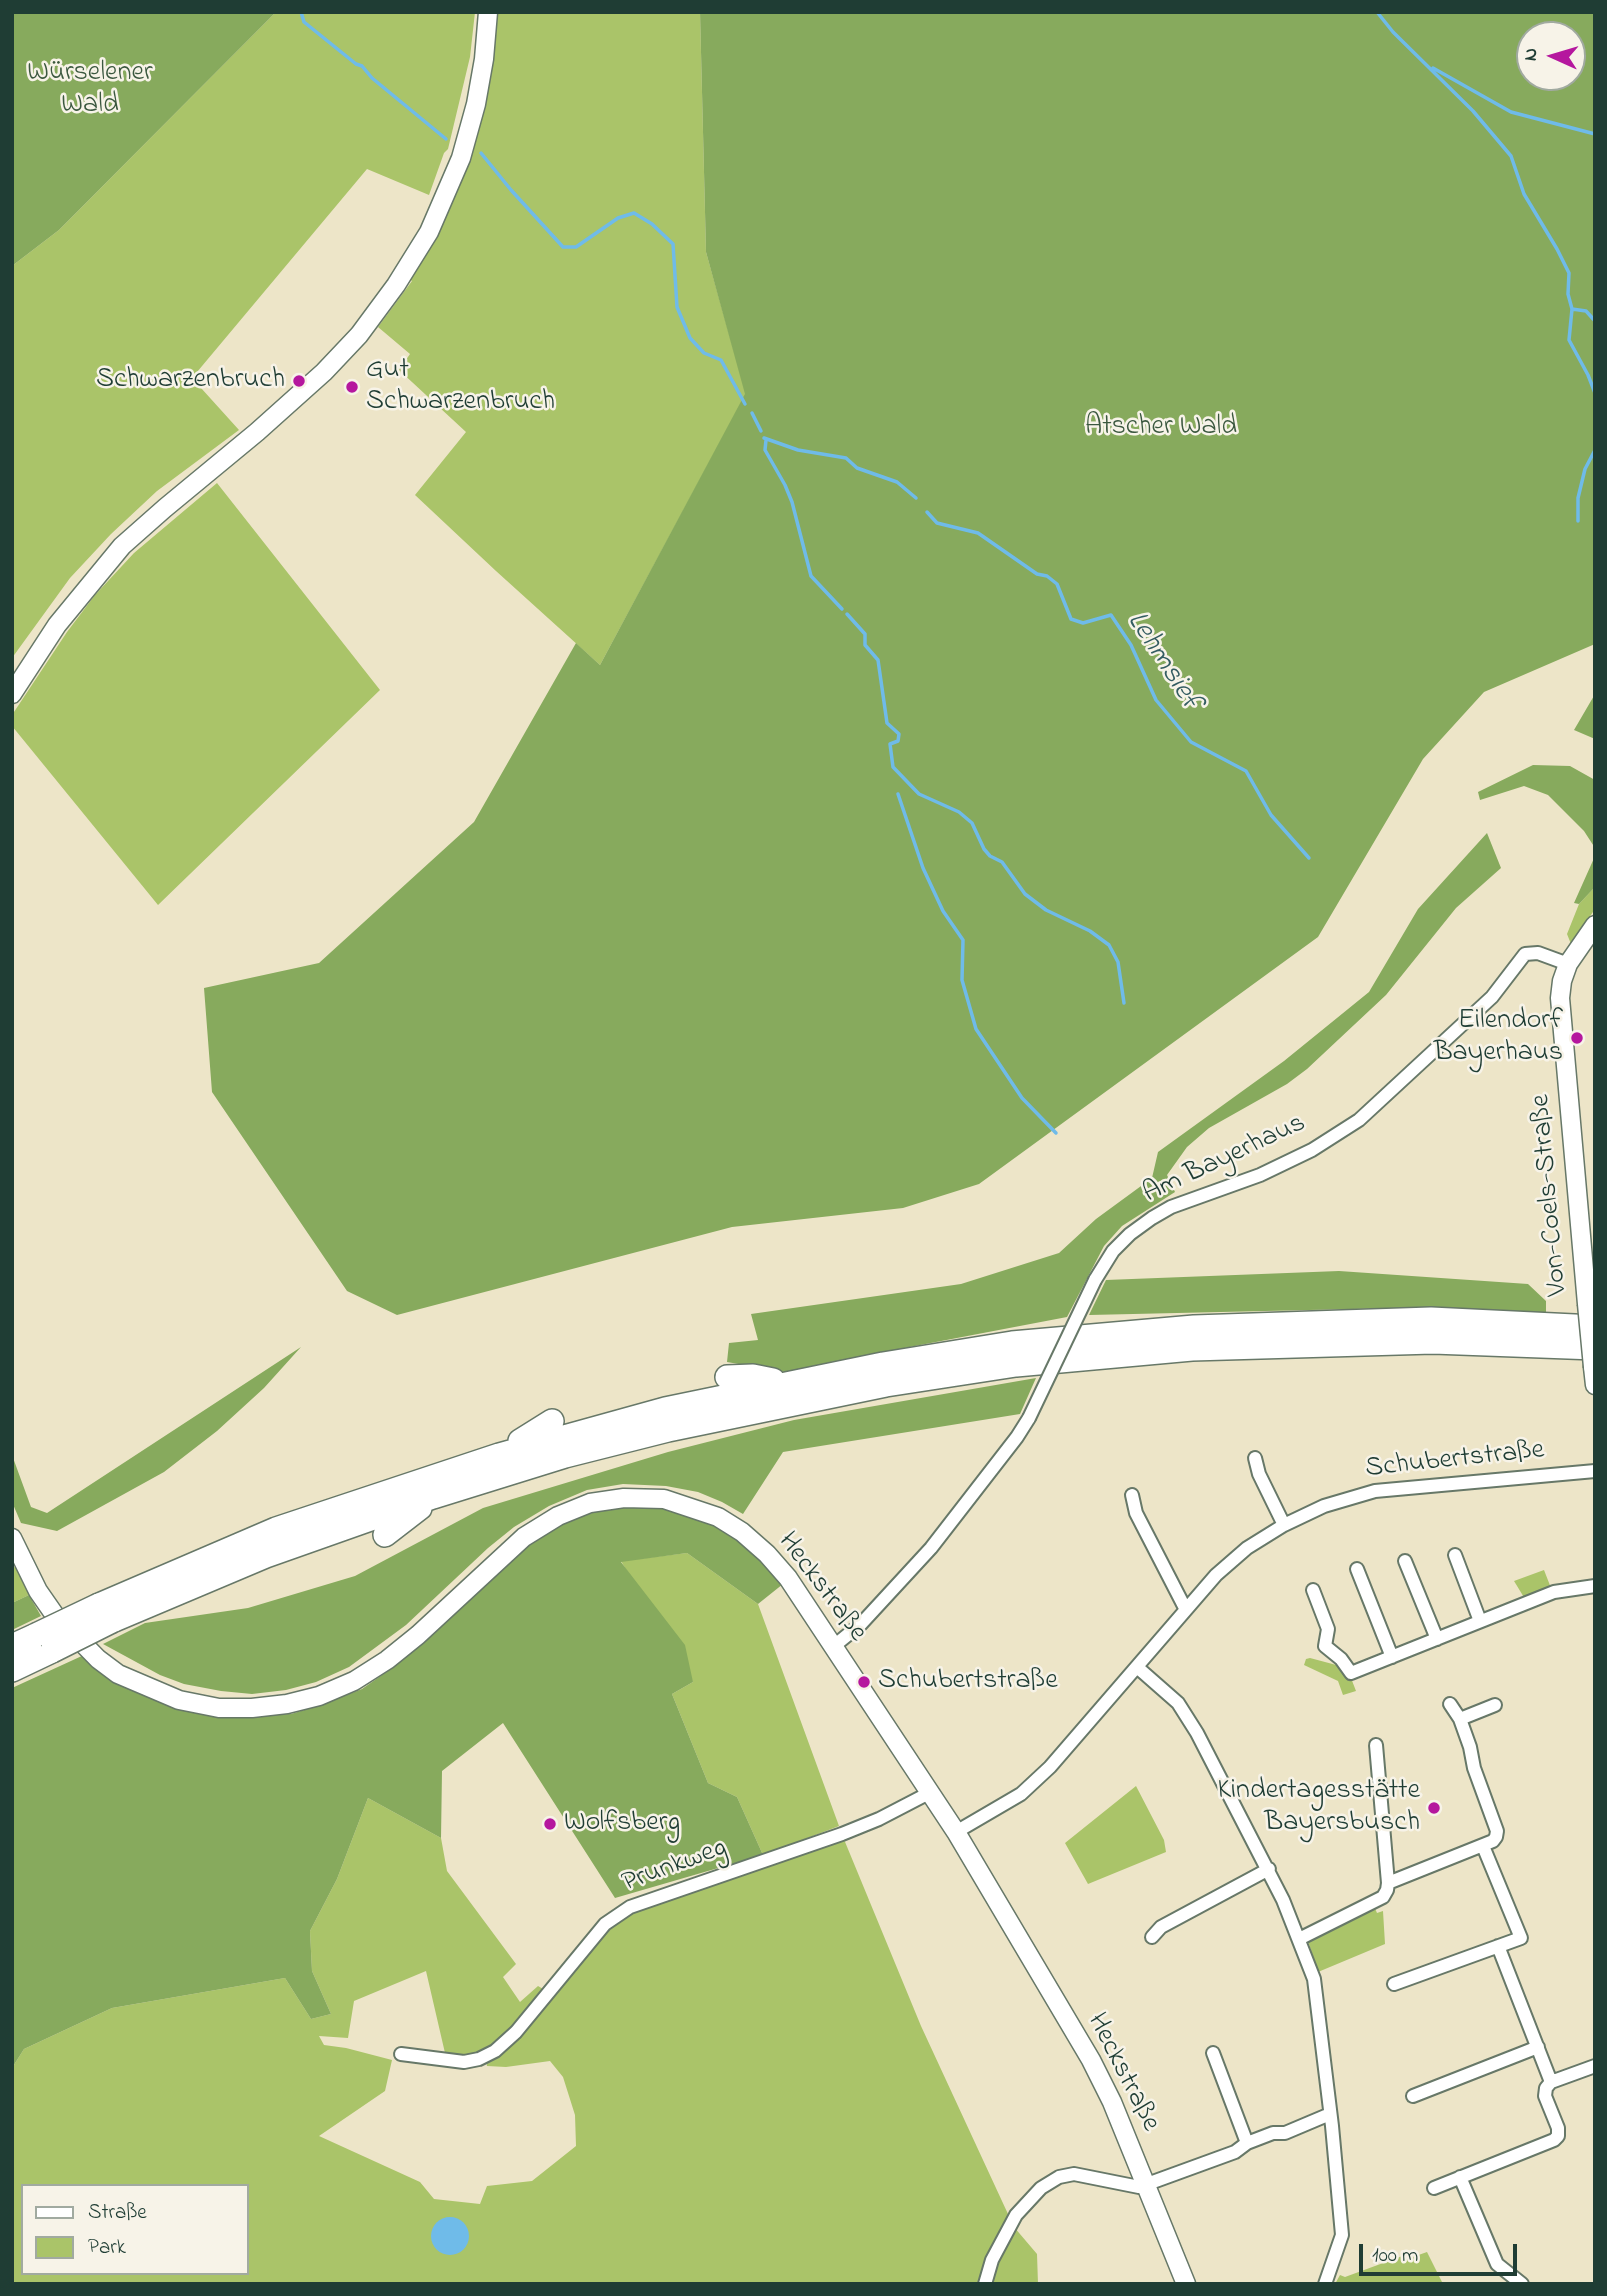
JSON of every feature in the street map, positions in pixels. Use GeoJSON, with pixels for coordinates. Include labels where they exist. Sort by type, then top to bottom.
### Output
{"type":"FeatureCollection","features":[{"type":"Feature","properties":{"kind":"highway"},"geometry":{"type":"LineString","coordinates":[[114,1613],[276,1529],[499,1455],[665,1409],[790,1382],[1012,1343],[1194,1327],[1431,1320],[1595,1327]]}},
{"type":"Feature","properties":{"kind":"highway"},"geometry":{"type":"LineString","coordinates":[[12,1670],[44,1643],[114,1613],[433,1497],[565,1456],[794,1402],[1016,1365],[1192,1349],[1433,1342],[1594,1367]]}},
{"type":"Feature","properties":{"kind":"highway"},"geometry":{"type":"LineString","coordinates":[[727,1377],[753,1376],[790,1382]]}},
{"type":"Feature","properties":{"kind":"highway"},"geometry":{"type":"LineString","coordinates":[[499,1455],[551,1420]]}},
{"type":"Feature","properties":{"kind":"highway"},"geometry":{"type":"LineString","coordinates":[[385,1535],[433,1497]]}},
{"type":"Feature","properties":{"kind":"highway"},"geometry":{"type":"LineString","coordinates":[[114,1613],[210,1597]]}},
{"type":"Feature","properties":{"kind":"highway"},"geometry":{"type":"LineString","coordinates":[[12,1646],[44,1643]]}},
{"type":"Feature","properties":{"kind":"main road"},"geometry":{"type":"LineString","coordinates":[[12,694],[57,625],[122,547],[324,372],[359,335],[397,285],[429,232],[461,158],[480,81],[488,12]]}},
{"type":"Feature","properties":{"kind":"main road","name":"Von-Coels-Straße"},"geometry":{"type":"LineString","coordinates":[[1594,1367],[1561,1015],[1562,981],[1569,964],[1595,925]]}},
{"type":"Feature","properties":{"kind":"main road","name":"Heckstraße"},"geometry":{"type":"LineString","coordinates":[[12,1538],[38,1591],[54,1614],[118,1674],[179,1700],[219,1708],[252,1708],[287,1704],[319,1696],[354,1681],[387,1660],[418,1635],[524,1537],[558,1516],[590,1503],[624,1498],[664,1499],[718,1517],[742,1532],[789,1578],[931,1791],[1091,2060],[1112,2102],[1186,2284]]}},
{"type":"Feature","properties":{"kind":"street","name":"Am Bayerhaus"},"geometry":{"type":"LineString","coordinates":[[834,1646],[861,1624],[931,1548],[1017,1437],[1029,1418],[1095,1280],[1113,1251],[1130,1234],[1171,1207],[1260,1175],[1312,1150],[1359,1120],[1492,997],[1525,954],[1538,953],[1569,964]]}},
{"type":"Feature","properties":{"kind":"street"},"geometry":{"type":"LineString","coordinates":[[1255,1458],[1259,1474],[1284,1525]]}},
{"type":"Feature","properties":{"kind":"street","name":"Schubertstraße"},"geometry":{"type":"LineString","coordinates":[[956,1832],[1021,1794],[1050,1767],[1216,1575],[1284,1525],[1324,1506],[1375,1491],[1595,1471]]}},
{"type":"Feature","properties":{"kind":"street"},"geometry":{"type":"LineString","coordinates":[[1132,1495],[1136,1513],[1185,1608]]}},
{"type":"Feature","properties":{"kind":"street"},"geometry":{"type":"LineString","coordinates":[[1455,1555],[1480,1621]]}},
{"type":"Feature","properties":{"kind":"street"},"geometry":{"type":"LineString","coordinates":[[1405,1560],[1437,1639]]}},
{"type":"Feature","properties":{"kind":"street"},"geometry":{"type":"LineString","coordinates":[[1357,1569],[1392,1657]]}},
{"type":"Feature","properties":{"kind":"street"},"geometry":{"type":"LineString","coordinates":[[1313,1590],[1328,1629],[1325,1646],[1341,1659],[1351,1673],[1554,1592],[1595,1586]]}},
{"type":"Feature","properties":{"kind":"street"},"geometry":{"type":"LineString","coordinates":[[1138,1667],[1178,1703],[1197,1733],[1269,1870],[1314,1979],[1342,2235],[1325,2284]]}},
{"type":"Feature","properties":{"kind":"street"},"geometry":{"type":"LineString","coordinates":[[1388,1883],[1483,1846],[1493,1841],[1497,1830],[1474,1768],[1460,1719],[1450,1704]]}},
{"type":"Feature","properties":{"kind":"street"},"geometry":{"type":"LineString","coordinates":[[1460,1719],[1495,1705]]}},
{"type":"Feature","properties":{"kind":"street"},"geometry":{"type":"LineString","coordinates":[[1299,1939],[1383,1897],[1387,1890],[1376,1745]]}},
{"type":"Feature","properties":{"kind":"street","name":"Prunkweg"},"geometry":{"type":"LineString","coordinates":[[401,2054],[464,2062],[479,2059],[495,2051],[516,2032],[606,1924],[630,1907],[842,1834],[879,1819],[931,1791]]}},
{"type":"Feature","properties":{"kind":"street"},"geometry":{"type":"LineString","coordinates":[[1394,1984],[1521,1938],[1483,1846]]}},
{"type":"Feature","properties":{"kind":"street"},"geometry":{"type":"LineString","coordinates":[[1152,1937],[1161,1927],[1269,1870]]}},
{"type":"Feature","properties":{"kind":"street"},"geometry":{"type":"LineString","coordinates":[[1498,1946],[1551,2082]]}},
{"type":"Feature","properties":{"kind":"street"},"geometry":{"type":"LineString","coordinates":[[1413,2096],[1538,2047]]}},
{"type":"Feature","properties":{"kind":"street"},"geometry":{"type":"LineString","coordinates":[[1213,2053],[1247,2143]]}},
{"type":"Feature","properties":{"kind":"street"},"geometry":{"type":"LineString","coordinates":[[1434,2188],[1554,2140],[1558,2136],[1558,2128],[1545,2096],[1546,2088],[1551,2082],[1595,2066]]}},
{"type":"Feature","properties":{"kind":"street"},"geometry":{"type":"LineString","coordinates":[[985,2284],[992,2260],[1016,2215],[1041,2188],[1059,2177],[1074,2174],[1139,2188],[1235,2152],[1247,2143],[1273,2133],[1285,2133],[1330,2114]]}},
{"type":"Feature","properties":{"kind":"street"},"geometry":{"type":"LineString","coordinates":[[1460,2177],[1497,2264],[1521,2284]]}},
{"type":"Feature","properties":{"kind":"green space","name":"Würselener Wald"},"geometry":{"type":"Polygon","coordinates":[[[12,12],[276,12],[59,230],[12,266],[12,12]]]}},
{"type":"Feature","properties":{"kind":"green space"},"geometry":{"type":"Polygon","coordinates":[[[276,12],[475,12],[470,57],[448,149],[444,153],[429,195],[367,169],[192,378],[239,430],[157,491],[111,534],[70,578],[12,658],[12,266],[59,230],[276,12]]]}},
{"type":"Feature","properties":{"kind":"green space"},"geometry":{"type":"Polygon","coordinates":[[[495,12],[700,12],[706,252],[746,394],[600,665],[415,495],[466,432],[399,370],[410,354],[378,327],[412,281],[409,279],[434,235],[495,12]]]}},
{"type":"Feature","properties":{"kind":"green space","name":"Atscher Wald"},"geometry":{"type":"Polygon","coordinates":[[[700,12],[1595,12],[1595,644],[1484,692],[1423,759],[1318,937],[979,1184],[903,1208],[732,1227],[397,1315],[347,1291],[212,1092],[204,988],[319,963],[474,822],[576,643],[600,665],[745,394],[706,252],[700,12]]]}},
{"type":"Feature","properties":{"kind":"green space"},"geometry":{"type":"Polygon","coordinates":[[[217,483],[380,690],[158,905],[12,726],[12,715],[95,595],[134,553],[217,483]]]}},
{"type":"Feature","properties":{"kind":"green space"},"geometry":{"type":"Polygon","coordinates":[[[1595,694],[1595,739],[1574,730],[1595,694]]]}},
{"type":"Feature","properties":{"kind":"green space"},"geometry":{"type":"Polygon","coordinates":[[[1533,765],[1570,766],[1595,780],[1595,848],[1584,831],[1548,795],[1524,786],[1480,800],[1478,792],[1533,765]]]}},
{"type":"Feature","properties":{"kind":"green space"},"geometry":{"type":"Polygon","coordinates":[[[1487,833],[1501,868],[1456,908],[1386,995],[1307,1069],[1287,1084],[1209,1128],[1187,1147],[1167,1175],[1175,1192],[1122,1226],[1104,1246],[1067,1317],[831,1362],[790,1373],[727,1362],[729,1343],[758,1340],[751,1314],[961,1284],[1059,1253],[1096,1219],[1152,1178],[1158,1152],[1284,1061],[1369,992],[1418,909],[1487,833]]]}},
{"type":"Feature","properties":{"kind":"green space"},"geometry":{"type":"Polygon","coordinates":[[[1595,856],[1595,887],[1579,904],[1574,903],[1595,856]]]}},
{"type":"Feature","properties":{"kind":"green space"},"geometry":{"type":"Polygon","coordinates":[[[1595,887],[1595,909],[1571,944],[1567,934],[1579,904],[1595,887]]]}},
{"type":"Feature","properties":{"kind":"green space"},"geometry":{"type":"Polygon","coordinates":[[[1339,1271],[1528,1284],[1546,1301],[1546,1314],[1397,1308],[1089,1315],[1106,1280],[1339,1271]]]}},
{"type":"Feature","properties":{"kind":"green space"},"geometry":{"type":"Polygon","coordinates":[[[301,1347],[264,1388],[217,1431],[164,1472],[57,1531],[21,1523],[12,1502],[12,1455],[31,1507],[47,1513],[301,1347]]]}},
{"type":"Feature","properties":{"kind":"green space"},"geometry":{"type":"Polygon","coordinates":[[[1036,1378],[1020,1414],[783,1452],[743,1514],[698,1492],[666,1486],[623,1484],[587,1490],[549,1506],[514,1527],[488,1548],[406,1625],[349,1667],[316,1682],[286,1690],[252,1694],[221,1691],[184,1684],[160,1675],[103,1644],[145,1623],[248,1608],[355,1576],[483,1508],[668,1452],[794,1420],[1036,1378]]]}},
{"type":"Feature","properties":{"kind":"green space"},"geometry":{"type":"Polygon","coordinates":[[[628,1506],[662,1507],[686,1512],[731,1533],[762,1559],[783,1584],[758,1604],[687,1553],[621,1562],[685,1645],[693,1682],[672,1694],[708,1783],[737,1797],[763,1855],[615,1898],[503,1723],[442,1771],[441,1838],[368,1798],[337,1879],[310,1931],[312,1971],[331,2014],[311,2019],[285,1978],[112,2008],[24,2049],[12,2068],[12,1688],[84,1655],[113,1680],[178,1707],[220,1716],[291,1714],[362,1689],[395,1666],[426,1641],[507,1562],[533,1542],[564,1523],[595,1512],[628,1506]]]}},
{"type":"Feature","properties":{"kind":"green space"},"geometry":{"type":"Polygon","coordinates":[[[687,1553],[758,1604],[839,1826],[763,1855],[737,1797],[708,1783],[672,1694],[693,1682],[621,1561],[687,1553]]]}},
{"type":"Feature","properties":{"kind":"green space"},"geometry":{"type":"Polygon","coordinates":[[[18,1566],[29,1595],[12,1603],[12,1568],[18,1566]]]}},
{"type":"Feature","properties":{"kind":"green space"},"geometry":{"type":"Polygon","coordinates":[[[1544,1570],[1551,1588],[1525,1599],[1514,1581],[1544,1570]]]}},
{"type":"Feature","properties":{"kind":"green space"},"geometry":{"type":"Polygon","coordinates":[[[29,1595],[41,1616],[12,1630],[12,1603],[29,1595]]]}},
{"type":"Feature","properties":{"kind":"green space"},"geometry":{"type":"Polygon","coordinates":[[[1306,1659],[1340,1666],[1351,1678],[1356,1691],[1343,1695],[1338,1681],[1304,1665],[1306,1659]]]}},
{"type":"Feature","properties":{"kind":"green space"},"geometry":{"type":"Polygon","coordinates":[[[1136,1786],[1164,1840],[1166,1852],[1088,1884],[1065,1843],[1136,1786]]]}},
{"type":"Feature","properties":{"kind":"green space"},"geometry":{"type":"Polygon","coordinates":[[[368,1798],[441,1838],[447,1871],[516,1964],[503,1977],[520,2002],[538,1986],[555,1996],[610,1926],[642,1907],[843,1837],[921,2026],[1014,2227],[1037,2254],[1038,2284],[12,2284],[12,2068],[24,2049],[112,2008],[285,1978],[311,2019],[331,2014],[312,1971],[310,1931],[337,1879],[368,1798]],[[426,1971],[354,2001],[348,2038],[319,2036],[324,2045],[392,2060],[385,2091],[319,2136],[420,2182],[434,2199],[480,2204],[487,2186],[532,2181],[576,2146],[575,2115],[563,2077],[550,2061],[506,2067],[487,2066],[485,2050],[469,2055],[445,2053],[426,1971]]]}},
{"type":"Feature","properties":{"kind":"green space"},"geometry":{"type":"Polygon","coordinates":[[[1374,1906],[1377,1913],[1383,1911],[1385,1944],[1318,1972],[1308,1941],[1374,1906]]]}},
{"type":"Feature","properties":{"kind":"green space"},"geometry":{"type":"Polygon","coordinates":[[[1427,2252],[1443,2284],[1335,2284],[1340,2275],[1345,2277],[1405,2255],[1407,2259],[1427,2252]]]}},
{"type":"Feature","properties":{"kind":"water"},"geometry":{"type":"Polygon","coordinates":[[[450,2217],[463,2223],[469,2236],[463,2249],[450,2255],[437,2249],[431,2236],[437,2223],[450,2217]]]}},
{"type":"Feature","properties":{"kind":"waterway","name":"Lehmsief"},"geometry":{"type":"LineString","coordinates":[[301,12],[304,22],[362,66],[372,78],[446,139]]}},
{"type":"Feature","properties":{"kind":"waterway"},"geometry":{"type":"LineString","coordinates":[[1377,12],[1393,32],[1473,111],[1511,156],[1524,194],[1569,273],[1568,294],[1572,309],[1569,340],[1595,393]]}},
{"type":"Feature","properties":{"kind":"waterway"},"geometry":{"type":"LineString","coordinates":[[1433,68],[1511,112],[1595,134]]}},
{"type":"Feature","properties":{"kind":"waterway","name":"Lehmsief"},"geometry":{"type":"LineString","coordinates":[[481,153],[563,247],[576,247],[618,218],[634,213],[652,224],[673,244],[677,307],[690,338],[704,353],[721,360],[745,404]]}},
{"type":"Feature","properties":{"kind":"waterway"},"geometry":{"type":"LineString","coordinates":[[1572,309],[1586,311],[1595,321]]}},
{"type":"Feature","properties":{"kind":"waterway","name":"Lehmsief"},"geometry":{"type":"LineString","coordinates":[[752,413],[761,431]]}},
{"type":"Feature","properties":{"kind":"waterway","name":"Lehmsief"},"geometry":{"type":"LineString","coordinates":[[764,438],[798,450],[846,458],[857,468],[897,482],[916,498]]}},
{"type":"Feature","properties":{"kind":"waterway","name":"Lehmsief"},"geometry":{"type":"LineString","coordinates":[[766,440],[765,450],[792,502],[811,576],[842,609]]}},
{"type":"Feature","properties":{"kind":"waterway"},"geometry":{"type":"LineString","coordinates":[[1578,521],[1578,498],[1585,469],[1595,450]]}},
{"type":"Feature","properties":{"kind":"waterway","name":"Lehmsief"},"geometry":{"type":"LineString","coordinates":[[927,512],[937,523],[978,533],[1037,574],[1047,576],[1057,584],[1071,619],[1083,623],[1111,615],[1131,645],[1156,700],[1191,742],[1246,771],[1271,815],[1309,858]]}},
{"type":"Feature","properties":{"kind":"waterway","name":"Lehmsief"},"geometry":{"type":"LineString","coordinates":[[847,614],[865,634],[865,645],[878,660],[887,723],[899,734],[898,741],[890,744],[893,767],[919,794],[959,812],[972,823],[984,849],[990,856],[1002,862],[1025,894],[1046,910],[1090,931],[1109,945],[1118,962],[1124,1003]]}},
{"type":"Feature","properties":{"kind":"waterway"},"geometry":{"type":"LineString","coordinates":[[898,794],[923,868],[943,911],[963,940],[962,980],[976,1029],[1022,1098],[1056,1133]]}},
{"type":"Feature","properties":{"kind":"place","name":"Schwarzenbruch"},"geometry":{"type":"Point","coordinates":[299,381]}},
{"type":"Feature","properties":{"kind":"place","name":"Gut Schwarzenbruch"},"geometry":{"type":"Point","coordinates":[352,387]}},
{"type":"Feature","properties":{"kind":"place","name":"Eilendorf Bayerhaus"},"geometry":{"type":"Point","coordinates":[1577,1038]}},
{"type":"Feature","properties":{"kind":"place","name":"Schubertstraße"},"geometry":{"type":"Point","coordinates":[864,1682]}},
{"type":"Feature","properties":{"kind":"place","name":"Kindertagesstätte Bayersbusch"},"geometry":{"type":"Point","coordinates":[1434,1808]}},
{"type":"Feature","properties":{"kind":"place","name":"Wolfsberg"},"geometry":{"type":"Point","coordinates":[550,1824]}}]}
